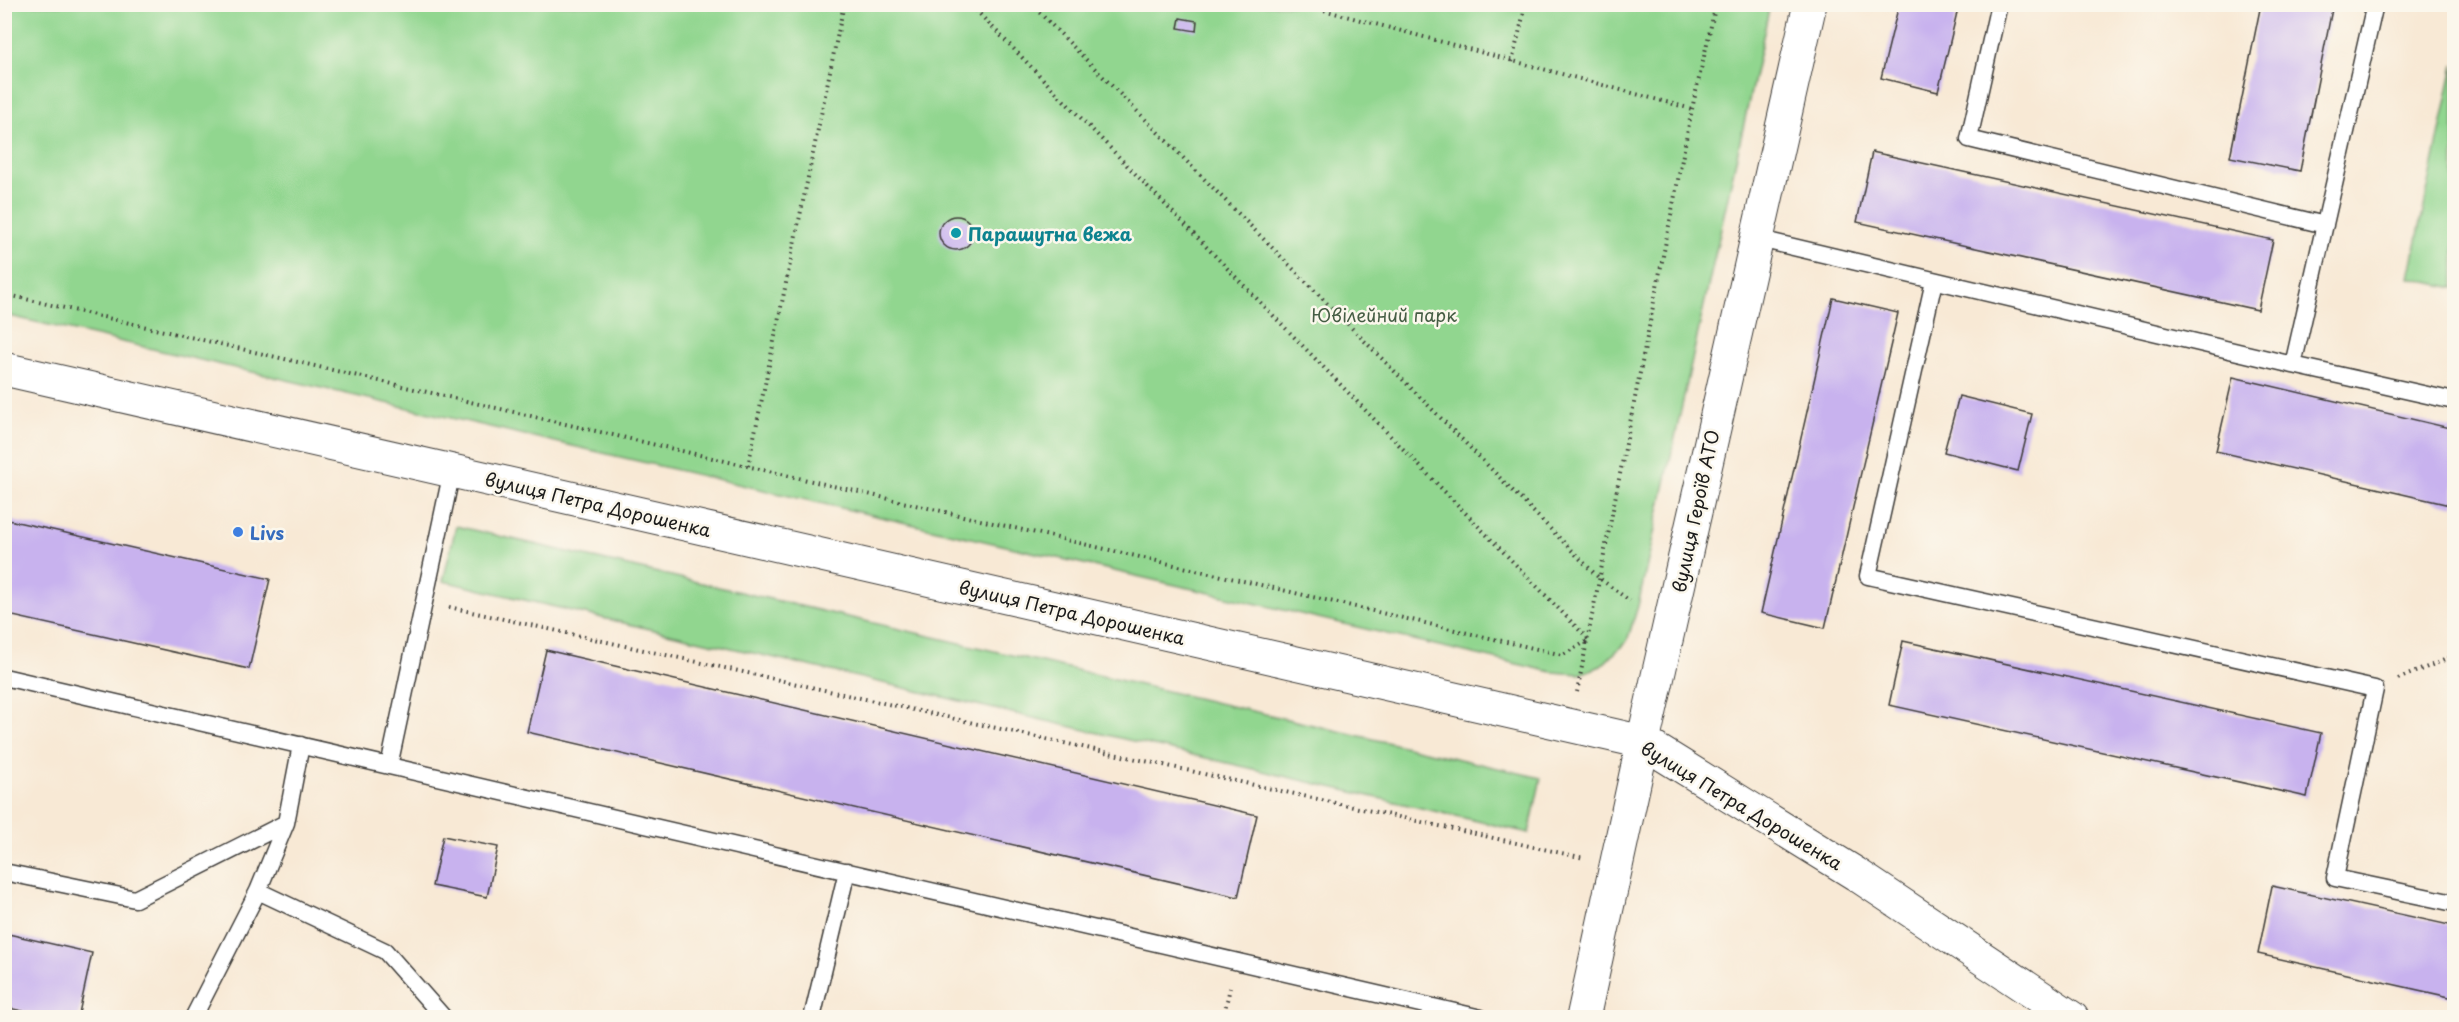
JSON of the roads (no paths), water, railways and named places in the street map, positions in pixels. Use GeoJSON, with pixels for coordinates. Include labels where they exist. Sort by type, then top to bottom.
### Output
{"type":"FeatureCollection","features":[{"type":"Feature","properties":{"kind":"main road","name":"вулиця Героїв АТО"},"geometry":{"type":"LineString","coordinates":[[1583,1017],[1755,238],[1810,4]]}},
{"type":"Feature","properties":{"kind":"main road","name":"вулиця Петра Дорошенка"},"geometry":{"type":"LineString","coordinates":[[4,369],[1643,742],[1846,868],[2072,1017]]}},
{"type":"Feature","properties":{"kind":"lane"},"geometry":{"type":"LineString","coordinates":[[2000,4],[1969,139],[2325,225]]}},
{"type":"Feature","properties":{"kind":"lane"},"geometry":{"type":"LineString","coordinates":[[2293,364],[2375,4]]}},
{"type":"Feature","properties":{"kind":"lane"},"geometry":{"type":"LineString","coordinates":[[1755,238],[2454,401]]}},
{"type":"Feature","properties":{"kind":"lane"},"geometry":{"type":"LineString","coordinates":[[1934,280],[1868,576],[2375,689],[2335,878],[2454,903]]}},
{"type":"Feature","properties":{"kind":"lane"},"geometry":{"type":"LineString","coordinates":[[389,766],[452,471]]}},
{"type":"Feature","properties":{"kind":"lane"},"geometry":{"type":"LineString","coordinates":[[4,677],[1481,1017]]}},
{"type":"Feature","properties":{"kind":"lane"},"geometry":{"type":"LineString","coordinates":[[193,1017],[258,891],[286,823],[301,745]]}},
{"type":"Feature","properties":{"kind":"lane"},"geometry":{"type":"LineString","coordinates":[[4,872],[135,899],[286,823]]}},
{"type":"Feature","properties":{"kind":"lane"},"geometry":{"type":"LineString","coordinates":[[812,1017],[847,871]]}},
{"type":"Feature","properties":{"kind":"lane"},"geometry":{"type":"LineString","coordinates":[[258,891],[385,951],[444,1017]]}},
{"type":"Feature","properties":{"kind":"place","name":"Парашутна вежа"},"geometry":{"type":"Point","coordinates":[956,233]}},
{"type":"Feature","properties":{"kind":"place","name":"Livs"},"geometry":{"type":"Point","coordinates":[238,532]}},
{"type":"Feature","properties":{"kind":"park label","name":"Ювілейний парк"},"geometry":{"type":"Point","coordinates":[1384,314]}}]}
